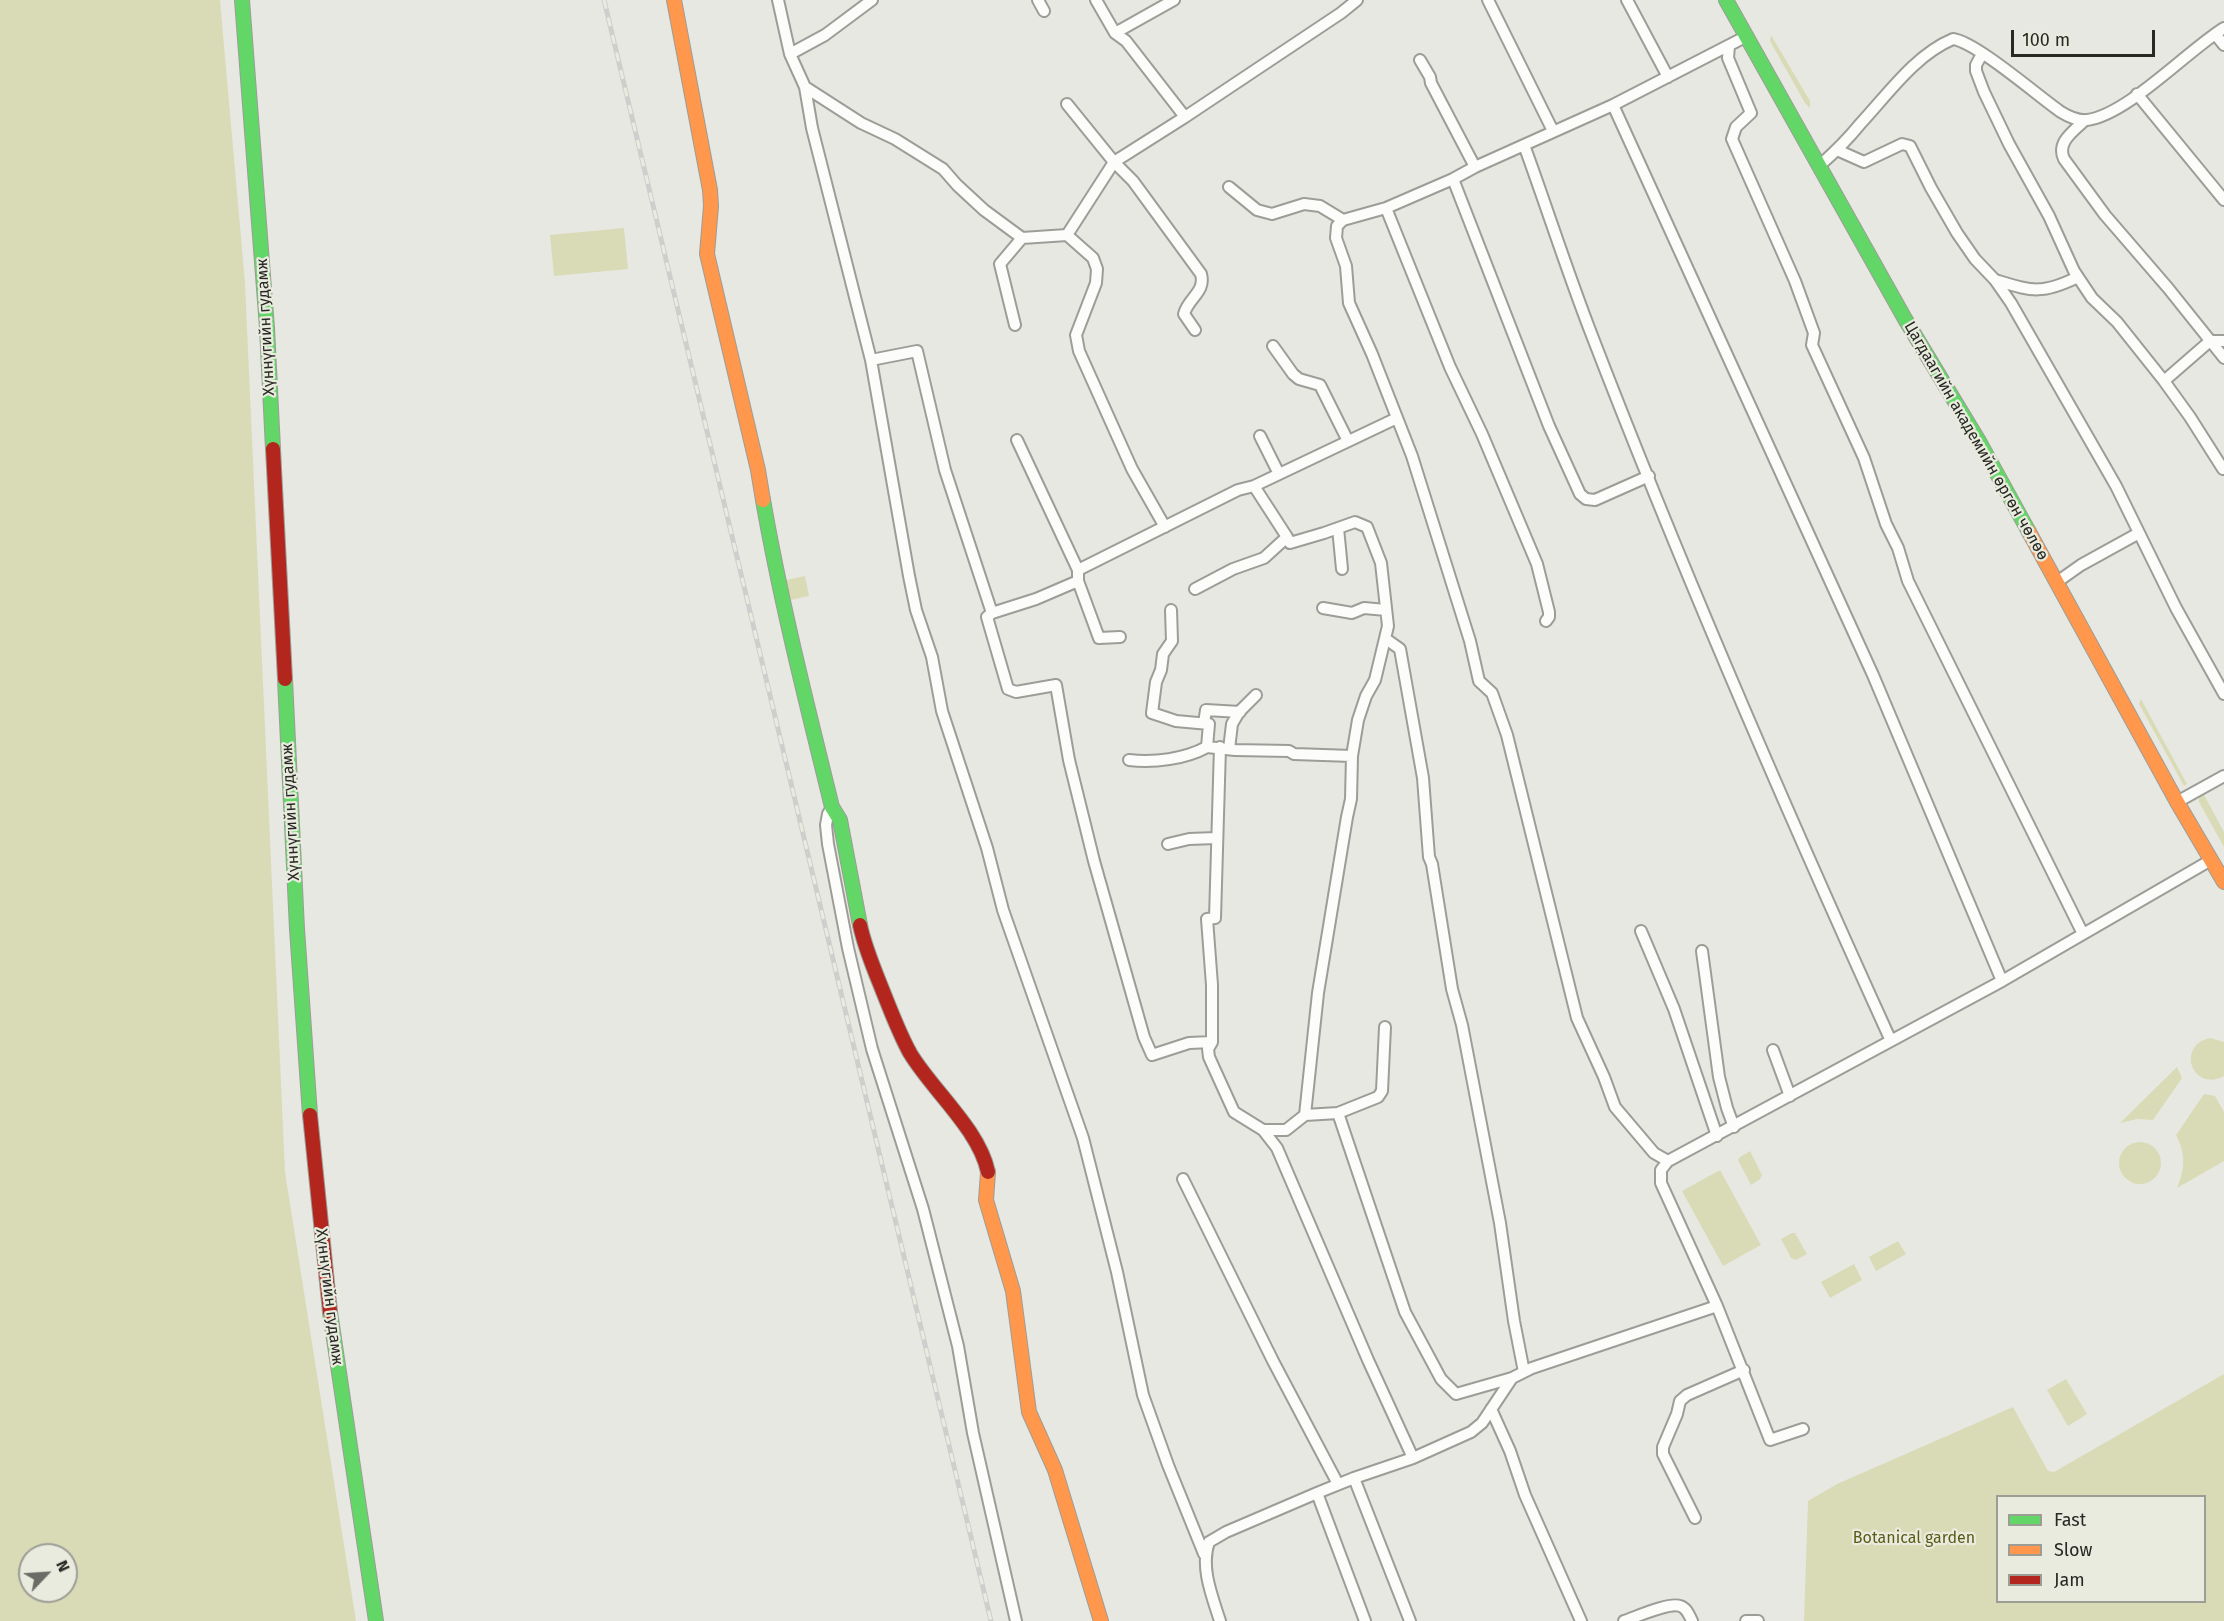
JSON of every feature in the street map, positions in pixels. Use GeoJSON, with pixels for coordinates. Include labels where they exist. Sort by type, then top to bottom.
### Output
{"type":"FeatureCollection","features":[{"type":"Feature","properties":{"kind":"main road","name":"Хүннүгийн гудамж"},"geometry":{"type":"LineString","coordinates":[[242,0],[266,308],[297,930],[308,1101],[327,1288],[376,1621]]}},
{"type":"Feature","properties":{"kind":"main road"},"geometry":{"type":"LineString","coordinates":[[674,0],[710,189],[707,254],[758,470],[771,547],[802,689],[832,807],[840,820],[868,957],[899,1032],[911,1054],[958,1116],[986,1163],[988,1171],[986,1200],[1013,1291],[1029,1412],[1055,1470],[1101,1621]]}},
{"type":"Feature","properties":{"kind":"main road","name":"Цагдаагийн академийн өргөн чөлөө"},"geometry":{"type":"LineString","coordinates":[[1726,0],[1905,319],[1980,443],[2177,802],[2224,882]]}},
{"type":"Feature","properties":{"kind":"street"},"geometry":{"type":"LineString","coordinates":[[778,0],[790,54],[805,87],[812,128],[871,360],[909,576],[916,610],[932,657],[942,711],[987,848],[1008,926],[1083,1138],[1117,1272],[1126,1324],[1143,1395],[1204,1554],[1205,1568],[1220,1621]]}},
{"type":"Feature","properties":{"kind":"street"},"geometry":{"type":"LineString","coordinates":[[1038,0],[1044,11]]}},
{"type":"Feature","properties":{"kind":"street"},"geometry":{"type":"LineString","coordinates":[[1096,0],[1115,33],[1126,41],[1185,117]]}},
{"type":"Feature","properties":{"kind":"street"},"geometry":{"type":"LineString","coordinates":[[1115,33],[1174,0]]}},
{"type":"Feature","properties":{"kind":"street"},"geometry":{"type":"LineString","coordinates":[[1067,235],[1114,162],[1341,13],[1357,0]]}},
{"type":"Feature","properties":{"kind":"street"},"geometry":{"type":"LineString","coordinates":[[1488,0],[1553,131]]}},
{"type":"Feature","properties":{"kind":"street"},"geometry":{"type":"LineString","coordinates":[[1627,0],[1668,77]]}},
{"type":"Feature","properties":{"kind":"street"},"geometry":{"type":"LineString","coordinates":[[790,54],[825,35],[869,1]]}},
{"type":"Feature","properties":{"kind":"street"},"geometry":{"type":"LineString","coordinates":[[1820,166],[1910,70],[1953,39],[1982,54],[2061,112],[2077,120],[2106,114],[2137,94],[2220,31],[2224,45]]}},
{"type":"Feature","properties":{"kind":"street"},"geometry":{"type":"LineString","coordinates":[[1668,1161],[1654,1153],[1615,1107],[1577,1018],[1504,726],[1492,693],[1479,681],[1470,641],[1425,495],[1397,418],[1350,303],[1346,266],[1336,238],[1336,226],[1343,220],[1386,208],[1453,179],[1613,105],[1747,36]]}},
{"type":"Feature","properties":{"kind":"street"},"geometry":{"type":"LineString","coordinates":[[1729,46],[1728,58],[1751,113],[1736,127],[1732,139],[1795,281],[1814,333],[1812,345],[1864,458],[1908,581],[2083,934]]}},
{"type":"Feature","properties":{"kind":"street"},"geometry":{"type":"LineString","coordinates":[[1982,54],[1976,65],[1976,71],[1987,99],[2049,216],[2078,277],[2092,298],[2117,322],[2164,381],[2223,469]]}},
{"type":"Feature","properties":{"kind":"street"},"geometry":{"type":"LineString","coordinates":[[1420,60],[1475,167]]}},
{"type":"Feature","properties":{"kind":"street"},"geometry":{"type":"LineString","coordinates":[[805,87],[861,123],[895,139],[943,169],[984,210],[1022,238],[1067,235],[1093,258],[1097,269],[1095,283],[1076,335],[1078,351],[1132,469],[1165,527]]}},
{"type":"Feature","properties":{"kind":"street"},"geometry":{"type":"LineString","coordinates":[[2137,94],[2224,200]]}},
{"type":"Feature","properties":{"kind":"street"},"geometry":{"type":"LineString","coordinates":[[1067,104],[1114,162],[1133,181],[1201,274],[1203,281],[1201,288],[1185,309],[1184,314],[1195,330]]}},
{"type":"Feature","properties":{"kind":"street"},"geometry":{"type":"LineString","coordinates":[[1613,105],[1873,675],[2002,981]]}},
{"type":"Feature","properties":{"kind":"street"},"geometry":{"type":"LineString","coordinates":[[2085,120],[2063,144],[2061,150],[2064,159],[2105,215],[2224,358]]}},
{"type":"Feature","properties":{"kind":"street"},"geometry":{"type":"LineString","coordinates":[[1837,150],[1864,162],[1902,144],[1909,145],[1957,233],[2011,303],[2090,441],[2181,617],[2224,694]]}},
{"type":"Feature","properties":{"kind":"street"},"geometry":{"type":"LineString","coordinates":[[1524,146],[1590,331],[1649,476],[1773,776],[1891,1041]]}},
{"type":"Feature","properties":{"kind":"street"},"geometry":{"type":"LineString","coordinates":[[1453,179],[1549,426],[1580,494],[1586,499],[1595,500],[1649,476]]}},
{"type":"Feature","properties":{"kind":"street"},"geometry":{"type":"LineString","coordinates":[[1229,187],[1257,210],[1272,213],[1304,204],[1320,206],[1343,220]]}},
{"type":"Feature","properties":{"kind":"street"},"geometry":{"type":"LineString","coordinates":[[1386,208],[1450,367],[1482,434],[1537,564],[1549,612],[1546,621]]}},
{"type":"Feature","properties":{"kind":"street"},"geometry":{"type":"LineString","coordinates":[[1015,325],[1000,264],[1022,238]]}},
{"type":"Feature","properties":{"kind":"street"},"geometry":{"type":"LineString","coordinates":[[1995,280],[2024,289],[2043,291],[2057,288],[2078,277]]}},
{"type":"Feature","properties":{"kind":"street"},"geometry":{"type":"LineString","coordinates":[[2164,381],[2210,341],[2224,341]]}},
{"type":"Feature","properties":{"kind":"street"},"geometry":{"type":"LineString","coordinates":[[1273,346],[1299,379],[1320,385],[1348,441]]}},
{"type":"Feature","properties":{"kind":"street"},"geometry":{"type":"LineString","coordinates":[[871,360],[916,351],[945,470],[992,613]]}},
{"type":"Feature","properties":{"kind":"street"},"geometry":{"type":"LineString","coordinates":[[1212,1042],[1189,1043],[1152,1055],[1144,1037],[1094,861],[1069,760],[1056,685],[1016,692],[1008,689],[987,617],[992,613],[1036,598],[1238,490],[1254,486],[1397,418]]}},
{"type":"Feature","properties":{"kind":"street"},"geometry":{"type":"LineString","coordinates":[[1260,436],[1280,474]]}},
{"type":"Feature","properties":{"kind":"street"},"geometry":{"type":"LineString","coordinates":[[1017,440],[1078,576],[1099,638],[1120,637]]}},
{"type":"Feature","properties":{"kind":"street"},"geometry":{"type":"LineString","coordinates":[[1254,486],[1290,543],[1355,522],[1367,527],[1381,563],[1388,626],[1375,680],[1366,696],[1358,720],[1352,756],[1352,799],[1347,817],[1318,993],[1305,1115]]}},
{"type":"Feature","properties":{"kind":"street"},"geometry":{"type":"LineString","coordinates":[[1338,528],[1341,569]]}},
{"type":"Feature","properties":{"kind":"street"},"geometry":{"type":"LineString","coordinates":[[2057,582],[2081,565],[2139,534]]}},
{"type":"Feature","properties":{"kind":"street"},"geometry":{"type":"LineString","coordinates":[[1195,589],[1233,569],[1264,558],[1287,537]]}},
{"type":"Feature","properties":{"kind":"street"},"geometry":{"type":"LineString","coordinates":[[1323,608],[1352,613],[1364,608],[1386,610]]}},
{"type":"Feature","properties":{"kind":"street"},"geometry":{"type":"LineString","coordinates":[[1171,610],[1172,641],[1163,654],[1152,713],[1176,721],[1209,724],[1207,747]]}},
{"type":"Feature","properties":{"kind":"street"},"geometry":{"type":"LineString","coordinates":[[1386,639],[1400,649],[1423,778],[1429,857],[1452,989],[1462,1025],[1500,1223],[1524,1372]]}},
{"type":"Feature","properties":{"kind":"street"},"geometry":{"type":"LineString","coordinates":[[1256,695],[1232,724],[1224,748],[1221,770],[1216,838],[1215,918],[1207,919],[1212,985],[1212,1042],[1208,1049],[1209,1057],[1234,1112],[1263,1130],[1277,1148],[1368,1360],[1413,1458]]}},
{"type":"Feature","properties":{"kind":"street"},"geometry":{"type":"LineString","coordinates":[[1204,723],[1206,710],[1240,712]]}},
{"type":"Feature","properties":{"kind":"street"},"geometry":{"type":"LineString","coordinates":[[1129,760],[1144,762],[1182,756],[1207,747],[1352,756]]}},
{"type":"Feature","properties":{"kind":"street"},"geometry":{"type":"LineString","coordinates":[[2177,802],[2224,776]]}},
{"type":"Feature","properties":{"kind":"street"},"geometry":{"type":"LineString","coordinates":[[832,807],[826,825],[828,844],[848,948],[872,1049],[923,1209],[955,1335],[973,1433],[1016,1621]]}},
{"type":"Feature","properties":{"kind":"street"},"geometry":{"type":"LineString","coordinates":[[1168,844],[1189,839],[1216,838]]}},
{"type":"Feature","properties":{"kind":"street"},"geometry":{"type":"LineString","coordinates":[[1803,1429],[1770,1440],[1717,1306],[1661,1184],[1661,1170],[1668,1161],[2002,981],[2211,860]]}},
{"type":"Feature","properties":{"kind":"street"},"geometry":{"type":"LineString","coordinates":[[1641,931],[1674,1009],[1717,1136]]}},
{"type":"Feature","properties":{"kind":"street"},"geometry":{"type":"LineString","coordinates":[[1702,951],[1719,1077],[1734,1126]]}},
{"type":"Feature","properties":{"kind":"street"},"geometry":{"type":"LineString","coordinates":[[1263,1130],[1286,1130],[1305,1115],[1338,1113],[1378,1097],[1382,1091],[1385,1026]]}},
{"type":"Feature","properties":{"kind":"street"},"geometry":{"type":"LineString","coordinates":[[1773,1050],[1790,1096]]}},
{"type":"Feature","properties":{"kind":"street"},"geometry":{"type":"LineString","coordinates":[[1338,1113],[1405,1312],[1441,1379],[1456,1394],[1512,1378],[1717,1306]]}},
{"type":"Feature","properties":{"kind":"street"},"geometry":{"type":"LineString","coordinates":[[1183,1179],[1273,1362],[1338,1485]]}},
{"type":"Feature","properties":{"kind":"street"},"geometry":{"type":"LineString","coordinates":[[1695,1518],[1663,1455],[1663,1447],[1680,1401],[1687,1395],[1744,1370]]}},
{"type":"Feature","properties":{"kind":"street"},"geometry":{"type":"LineString","coordinates":[[1204,1554],[1209,1542],[1226,1532],[1354,1478],[1413,1458],[1471,1432],[1482,1423],[1512,1378]]}},
{"type":"Feature","properties":{"kind":"street"},"geometry":{"type":"LineString","coordinates":[[1491,1409],[1510,1451],[1525,1495],[1581,1621]]}},
{"type":"Feature","properties":{"kind":"street"},"geometry":{"type":"LineString","coordinates":[[1354,1478],[1410,1621]]}},
{"type":"Feature","properties":{"kind":"street"},"geometry":{"type":"LineString","coordinates":[[1317,1493],[1365,1621]]}},
{"type":"Feature","properties":{"kind":"street"},"geometry":{"type":"LineString","coordinates":[[1624,1621],[1667,1606],[1679,1605],[1686,1610],[1692,1621]]}},
{"type":"Feature","properties":{"kind":"street"},"geometry":{"type":"LineString","coordinates":[[1746,1621],[1758,1621]]}},
{"type":"Feature","properties":{"kind":"green space"},"geometry":{"type":"Polygon","coordinates":[[[0,0],[220,0],[245,283],[285,1172],[356,1621],[0,1621],[0,0]]]}},
{"type":"Feature","properties":{"kind":"green space"},"geometry":{"type":"Polygon","coordinates":[[[1771,35],[1810,101],[1810,108],[1770,41],[1771,35]]]}},
{"type":"Feature","properties":{"kind":"green space"},"geometry":{"type":"Polygon","coordinates":[[[624,228],[628,269],[554,276],[550,235],[624,228]]]}},
{"type":"Feature","properties":{"kind":"green space"},"geometry":{"type":"Polygon","coordinates":[[[805,576],[809,596],[791,600],[786,580],[805,576]]]}},
{"type":"Feature","properties":{"kind":"green space"},"geometry":{"type":"Polygon","coordinates":[[[2141,699],[2187,784],[2184,786],[2139,704],[2141,699]]]}},
{"type":"Feature","properties":{"kind":"green space"},"geometry":{"type":"Polygon","coordinates":[[[2203,793],[2224,832],[2224,847],[2199,802],[2199,797],[2203,793]]]}},
{"type":"Feature","properties":{"kind":"green space"},"geometry":{"type":"Polygon","coordinates":[[[2210,1038],[2224,1042],[2224,1076],[2213,1080],[2197,1074],[2192,1066],[2191,1058],[2193,1050],[2199,1043],[2210,1038]]]}},
{"type":"Feature","properties":{"kind":"green space"},"geometry":{"type":"Polygon","coordinates":[[[2177,1067],[2182,1078],[2153,1120],[2137,1119],[2120,1123],[2177,1067]]]}},
{"type":"Feature","properties":{"kind":"green space"},"geometry":{"type":"Polygon","coordinates":[[[2204,1094],[2215,1096],[2224,1112],[2224,1161],[2177,1188],[2183,1162],[2182,1149],[2176,1135],[2204,1094]]]}},
{"type":"Feature","properties":{"kind":"green space"},"geometry":{"type":"Polygon","coordinates":[[[2140,1142],[2155,1148],[2161,1163],[2155,1178],[2140,1184],[2125,1178],[2119,1163],[2125,1148],[2140,1142]]]}},
{"type":"Feature","properties":{"kind":"green space"},"geometry":{"type":"Polygon","coordinates":[[[1750,1151],[1762,1175],[1751,1185],[1738,1160],[1750,1151]]]}},
{"type":"Feature","properties":{"kind":"green space"},"geometry":{"type":"Polygon","coordinates":[[[1720,1170],[1761,1245],[1723,1266],[1682,1191],[1720,1170]]]}},
{"type":"Feature","properties":{"kind":"green space"},"geometry":{"type":"Polygon","coordinates":[[[1795,1233],[1807,1254],[1796,1260],[1791,1258],[1781,1239],[1795,1233]]]}},
{"type":"Feature","properties":{"kind":"green space"},"geometry":{"type":"Polygon","coordinates":[[[1898,1241],[1906,1254],[1876,1271],[1869,1257],[1898,1241]]]}},
{"type":"Feature","properties":{"kind":"green space"},"geometry":{"type":"Polygon","coordinates":[[[1854,1264],[1862,1280],[1830,1298],[1821,1282],[1854,1264]]]}},
{"type":"Feature","properties":{"kind":"green space","name":"Botanical garden"},"geometry":{"type":"Polygon","coordinates":[[[2224,1374],[2224,1621],[1804,1621],[1808,1501],[1837,1484],[2013,1407],[2048,1471],[2054,1472],[2224,1374]]]}},
{"type":"Feature","properties":{"kind":"green space"},"geometry":{"type":"Polygon","coordinates":[[[2066,1379],[2087,1414],[2068,1426],[2047,1390],[2066,1379]]]}},
{"type":"Feature","properties":{"kind":"railway"},"geometry":{"type":"LineString","coordinates":[[604,0],[991,1621]]}},
{"type":"Feature","properties":{"kind":"traffic: fast"},"geometry":{"type":"LineString","coordinates":[[242,0],[267,328],[273,449]]}},
{"type":"Feature","properties":{"kind":"traffic: fast"},"geometry":{"type":"LineString","coordinates":[[1726,0],[1905,319],[1980,443],[2029,532]]}},
{"type":"Feature","properties":{"kind":"traffic: fast"},"geometry":{"type":"LineString","coordinates":[[763,500],[804,692],[832,807],[840,820],[860,925]]}},
{"type":"Feature","properties":{"kind":"traffic: fast"},"geometry":{"type":"LineString","coordinates":[[285,679],[297,929],[310,1115]]}},
{"type":"Feature","properties":{"kind":"traffic: fast"},"geometry":{"type":"LineString","coordinates":[[330,1312],[376,1621]]}},
{"type":"Feature","properties":{"kind":"traffic: slow"},"geometry":{"type":"LineString","coordinates":[[674,0],[710,190],[707,254],[763,500]]}},
{"type":"Feature","properties":{"kind":"traffic: slow"},"geometry":{"type":"LineString","coordinates":[[2029,532],[2177,802],[2224,882]]}},
{"type":"Feature","properties":{"kind":"traffic: slow"},"geometry":{"type":"LineString","coordinates":[[988,1172],[986,1200],[1013,1291],[1029,1412],[1055,1470],[1101,1621]]}},
{"type":"Feature","properties":{"kind":"traffic: jam"},"geometry":{"type":"LineString","coordinates":[[273,449],[285,679]]}},
{"type":"Feature","properties":{"kind":"traffic: jam"},"geometry":{"type":"LineString","coordinates":[[860,925],[870,960],[906,1046],[919,1067],[975,1140],[988,1172]]}},
{"type":"Feature","properties":{"kind":"traffic: jam"},"geometry":{"type":"LineString","coordinates":[[310,1115],[330,1312]]}}]}
